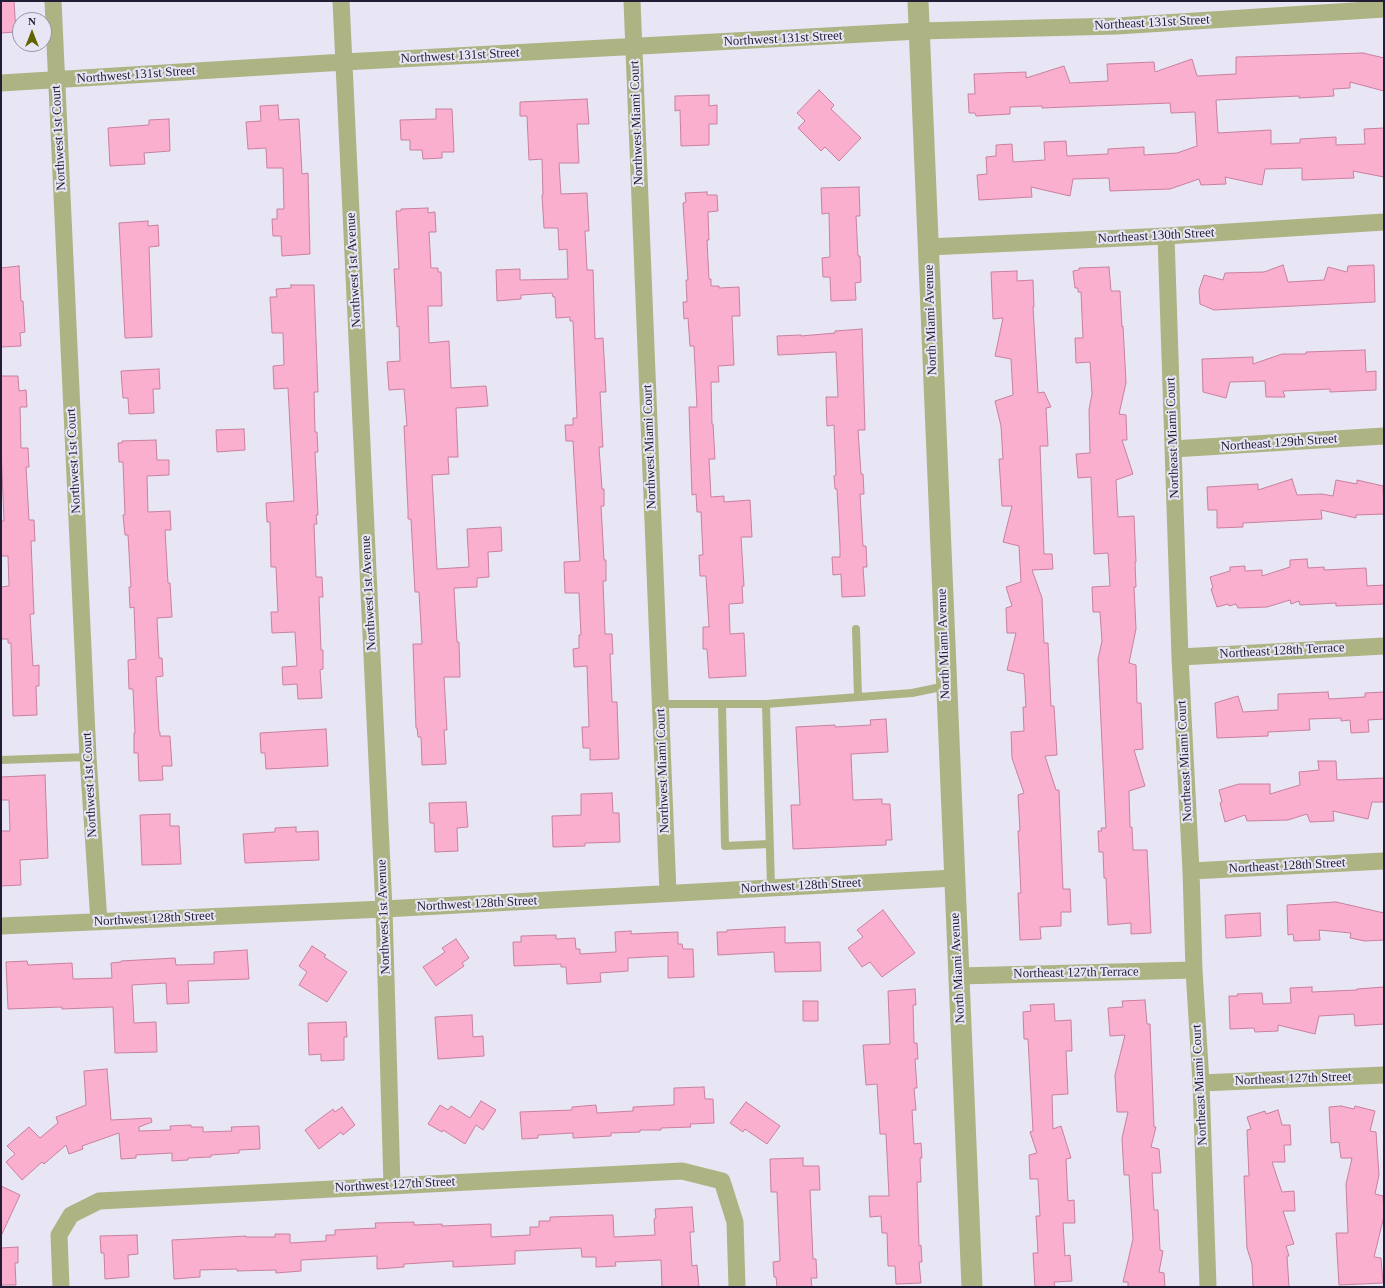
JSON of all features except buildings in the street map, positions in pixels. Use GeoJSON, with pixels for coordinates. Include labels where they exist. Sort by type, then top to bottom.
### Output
{"type":"FeatureCollection","features":[{"type":"Feature","properties":{"kind":"street","name":"Northwest 1st Court"},"geometry":{"type":"LineString","coordinates":[[52,1],[88,757],[98,922]]}},
{"type":"Feature","properties":{"kind":"street","name":"Northwest 1st Avenue"},"geometry":{"type":"LineString","coordinates":[[341,1],[384,909],[392,1186]]}},
{"type":"Feature","properties":{"kind":"street","name":"Northwest Miami Court"},"geometry":{"type":"LineString","coordinates":[[632,1],[668,893]]}},
{"type":"Feature","properties":{"kind":"street","name":"North Miami Avenue"},"geometry":{"type":"LineString","coordinates":[[918,1],[972,1287]]}},
{"type":"Feature","properties":{"kind":"street","name":"Northeast 131st Street"},"geometry":{"type":"LineString","coordinates":[[919,31],[1117,26],[1384,9]]}},
{"type":"Feature","properties":{"kind":"street","name":"Northwest 131st Street"},"geometry":{"type":"LineString","coordinates":[[1,83],[344,62],[919,31]]}},
{"type":"Feature","properties":{"kind":"street","name":"Northeast 130th Street"},"geometry":{"type":"LineString","coordinates":[[928,247],[1166,236],[1384,222]]}},
{"type":"Feature","properties":{"kind":"street","name":"Northeast Miami Court"},"geometry":{"type":"LineString","coordinates":[[1166,236],[1180,657],[1194,970],[1201,1083],[1208,1287]]}},
{"type":"Feature","properties":{"kind":"street","name":"Northeast 129th Street"},"geometry":{"type":"LineString","coordinates":[[1173,449],[1384,436]]}},
{"type":"Feature","properties":{"kind":"street","name":"Northeast 128th Terrace"},"geometry":{"type":"LineString","coordinates":[[1180,657],[1384,646]]}},
{"type":"Feature","properties":{"kind":"street","name":"Northeast 128th Street"},"geometry":{"type":"LineString","coordinates":[[1190,871],[1384,861]]}},
{"type":"Feature","properties":{"kind":"street","name":"Northwest 128th Street"},"geometry":{"type":"LineString","coordinates":[[1,926],[384,909],[954,878]]}},
{"type":"Feature","properties":{"kind":"street","name":"Northeast 127th Terrace"},"geometry":{"type":"LineString","coordinates":[[959,976],[1194,970]]}},
{"type":"Feature","properties":{"kind":"street","name":"Northeast 127th Street"},"geometry":{"type":"LineString","coordinates":[[1201,1083],[1384,1075]]}},
{"type":"Feature","properties":{"kind":"street","name":"Northwest 127th Street"},"geometry":{"type":"LineString","coordinates":[[61,1287],[59,1235],[71,1215],[99,1200],[682,1171],[722,1181],[735,1222],[738,1287]]}},
{"type":"Feature","properties":{"kind":"lane"},"geometry":{"type":"LineString","coordinates":[[856,629],[858,698]]}},
{"type":"Feature","properties":{"kind":"lane"},"geometry":{"type":"LineString","coordinates":[[661,704],[766,704],[858,698],[912,692],[946,686]]}},
{"type":"Feature","properties":{"kind":"lane"},"geometry":{"type":"LineString","coordinates":[[766,704],[771,888]]}},
{"type":"Feature","properties":{"kind":"lane"},"geometry":{"type":"LineString","coordinates":[[722,705],[725,846],[769,844]]}},
{"type":"Feature","properties":{"kind":"lane"},"geometry":{"type":"LineString","coordinates":[[1,760],[88,757]]}}]}
